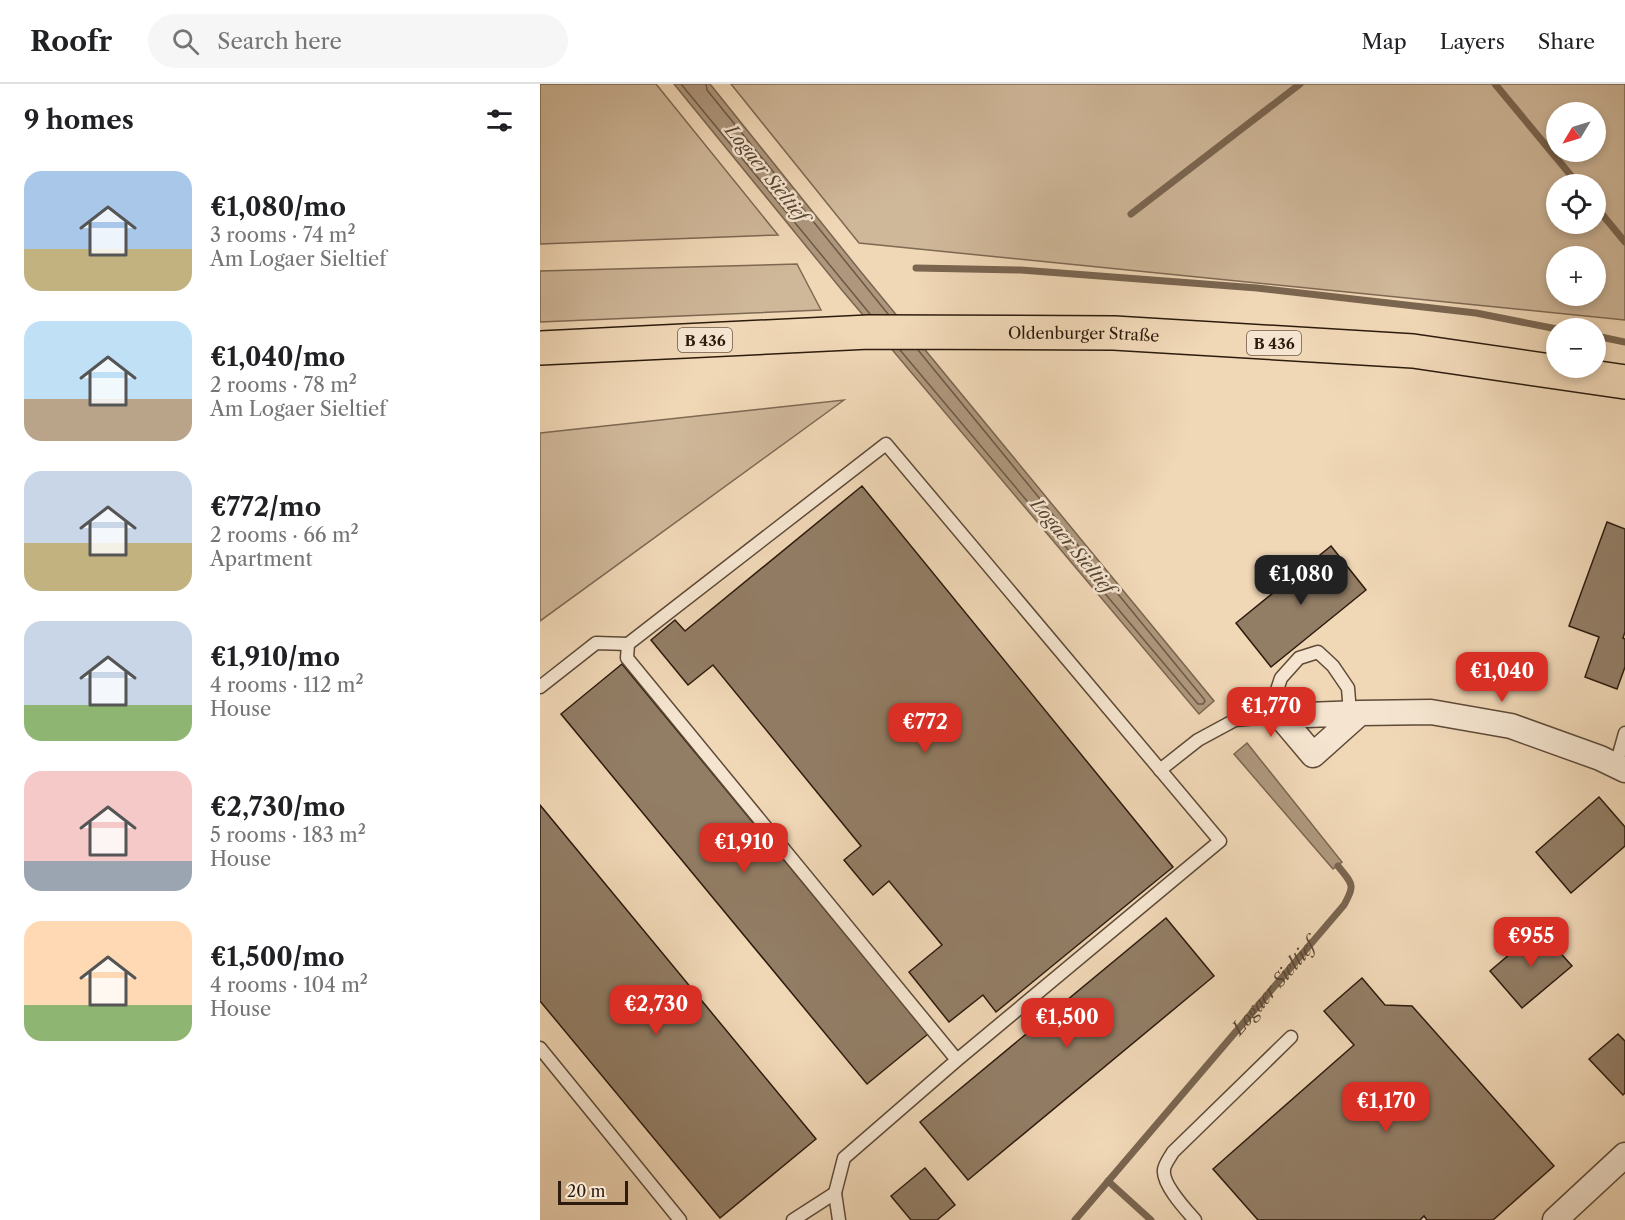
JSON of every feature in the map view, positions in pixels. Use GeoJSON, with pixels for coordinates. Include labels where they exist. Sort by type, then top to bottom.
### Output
{"type":"FeatureCollection","features":[{"type":"Feature","properties":{"kind":"main road","name":"Oldenburger Straße"},"geometry":{"type":"LineString","coordinates":[[540,348],[869,332],[1114,333],[1413,351],[1625,382]]}},
{"type":"Feature","properties":{"kind":"street"},"geometry":{"type":"LineString","coordinates":[[1280,716],[1431,712],[1511,726],[1620,767]]}},
{"type":"Feature","properties":{"kind":"street"},"geometry":{"type":"LineString","coordinates":[[1280,716],[1313,755],[1355,713]]}},
{"type":"Feature","properties":{"kind":"street"},"geometry":{"type":"LineString","coordinates":[[1555,1220],[1625,1155]]}},
{"type":"Feature","properties":{"kind":"lane"},"geometry":{"type":"LineString","coordinates":[[540,687],[596,643],[628,644],[886,444],[1220,841],[957,1060],[844,1158],[835,1193],[839,1220]]}},
{"type":"Feature","properties":{"kind":"lane"},"geometry":{"type":"LineString","coordinates":[[628,644],[627,658],[957,1060]]}},
{"type":"Feature","properties":{"kind":"lane"},"geometry":{"type":"LineString","coordinates":[[1160,770],[1198,740],[1235,720],[1280,716],[1275,696],[1281,678],[1299,658],[1318,652],[1333,666],[1348,688],[1355,713]]}},
{"type":"Feature","properties":{"kind":"lane"},"geometry":{"type":"LineString","coordinates":[[1620,767],[1625,733]]}},
{"type":"Feature","properties":{"kind":"lane"},"geometry":{"type":"LineString","coordinates":[[1195,1220],[1177,1199],[1166,1180],[1164,1170],[1173,1152],[1291,1037]]}},
{"type":"Feature","properties":{"kind":"lane"},"geometry":{"type":"LineString","coordinates":[[540,1048],[680,1220]]}},
{"type":"Feature","properties":{"kind":"lane"},"geometry":{"type":"LineString","coordinates":[[793,1220],[835,1193]]}},
{"type":"Feature","properties":{"kind":"shaded area"},"geometry":{"type":"Polygon","coordinates":[[[540,84],[656,84],[778,235],[540,244],[540,84]]]}},
{"type":"Feature","properties":{"kind":"shaded area"},"geometry":{"type":"Polygon","coordinates":[[[731,84],[1625,84],[1625,320],[859,243],[731,84]]]}},
{"type":"Feature","properties":{"kind":"shaded area"},"geometry":{"type":"Polygon","coordinates":[[[797,264],[821,310],[540,322],[540,271],[797,264]]]}},
{"type":"Feature","properties":{"kind":"shaded area"},"geometry":{"type":"Polygon","coordinates":[[[844,400],[540,621],[540,433],[844,400]]]}},
{"type":"Feature","properties":{"kind":"water"},"geometry":{"type":"Polygon","coordinates":[[[674,84],[710,84],[861,272],[1214,701],[1199,714],[841,289],[674,84]]]}},
{"type":"Feature","properties":{"kind":"water"},"geometry":{"type":"Polygon","coordinates":[[[1247,743],[1342,862],[1333,869],[1234,754],[1247,743]]]}},
{"type":"Feature","properties":{"kind":"building"},"geometry":{"type":"Polygon","coordinates":[[[862,486],[1173,867],[996,1012],[983,995],[949,1022],[909,972],[942,945],[889,881],[873,895],[844,860],[861,846],[713,665],[688,685],[651,640],[675,620],[685,631],[862,486]]]}},
{"type":"Feature","properties":{"kind":"building"},"geometry":{"type":"Polygon","coordinates":[[[1607,522],[1625,529],[1625,632],[1623,638],[1625,639],[1625,667],[1617,689],[1585,677],[1599,637],[1569,626],[1607,522]]]}},
{"type":"Feature","properties":{"kind":"building"},"geometry":{"type":"Polygon","coordinates":[[[1331,546],[1366,590],[1271,667],[1236,623],[1331,546]]]}},
{"type":"Feature","properties":{"kind":"building"},"geometry":{"type":"Polygon","coordinates":[[[622,664],[928,1034],[867,1084],[561,714],[622,664]]]}},
{"type":"Feature","properties":{"kind":"building"},"geometry":{"type":"Polygon","coordinates":[[[1599,797],[1625,827],[1625,846],[1571,893],[1536,852],[1599,797]]]}},
{"type":"Feature","properties":{"kind":"building"},"geometry":{"type":"Polygon","coordinates":[[[540,805],[816,1139],[720,1218],[540,1001],[540,805]]]}},
{"type":"Feature","properties":{"kind":"building"},"geometry":{"type":"Polygon","coordinates":[[[1166,918],[1214,976],[968,1180],[920,1122],[1166,918]]]}},
{"type":"Feature","properties":{"kind":"building"},"geometry":{"type":"Polygon","coordinates":[[[1539,929],[1572,966],[1522,1008],[1490,971],[1539,929]]]}},
{"type":"Feature","properties":{"kind":"building"},"geometry":{"type":"Polygon","coordinates":[[[1362,978],[1385,1005],[1412,1006],[1554,1166],[1493,1220],[1427,1220],[1424,1216],[1420,1220],[1258,1220],[1213,1169],[1354,1045],[1324,1011],[1362,978]]]}},
{"type":"Feature","properties":{"kind":"building"},"geometry":{"type":"Polygon","coordinates":[[[1618,1034],[1625,1041],[1625,1093],[1623,1095],[1589,1059],[1618,1034]]]}},
{"type":"Feature","properties":{"kind":"building"},"geometry":{"type":"Polygon","coordinates":[[[925,1168],[955,1205],[937,1220],[911,1220],[891,1196],[925,1168]]]}},
{"type":"Feature","properties":{"kind":"waterway"},"geometry":{"type":"LineString","coordinates":[[1131,214],[1300,84]]}},
{"type":"Feature","properties":{"kind":"waterway"},"geometry":{"type":"LineString","coordinates":[[1495,84],[1570,174]]}},
{"type":"Feature","properties":{"kind":"waterway"},"geometry":{"type":"LineString","coordinates":[[1606,219],[1625,242]]}},
{"type":"Feature","properties":{"kind":"waterway"},"geometry":{"type":"LineString","coordinates":[[916,268],[1021,270],[1257,288],[1476,313],[1546,327]]}},
{"type":"Feature","properties":{"kind":"waterway"},"geometry":{"type":"LineString","coordinates":[[1606,338],[1625,342]]}},
{"type":"Feature","properties":{"kind":"waterway","name":"Logaer Sieltief"},"geometry":{"type":"LineString","coordinates":[[1075,1220],[1344,905],[1350,893],[1351,884],[1338,866]]}},
{"type":"Feature","properties":{"kind":"waterway"},"geometry":{"type":"LineString","coordinates":[[1108,1181],[1151,1220]]}}]}
